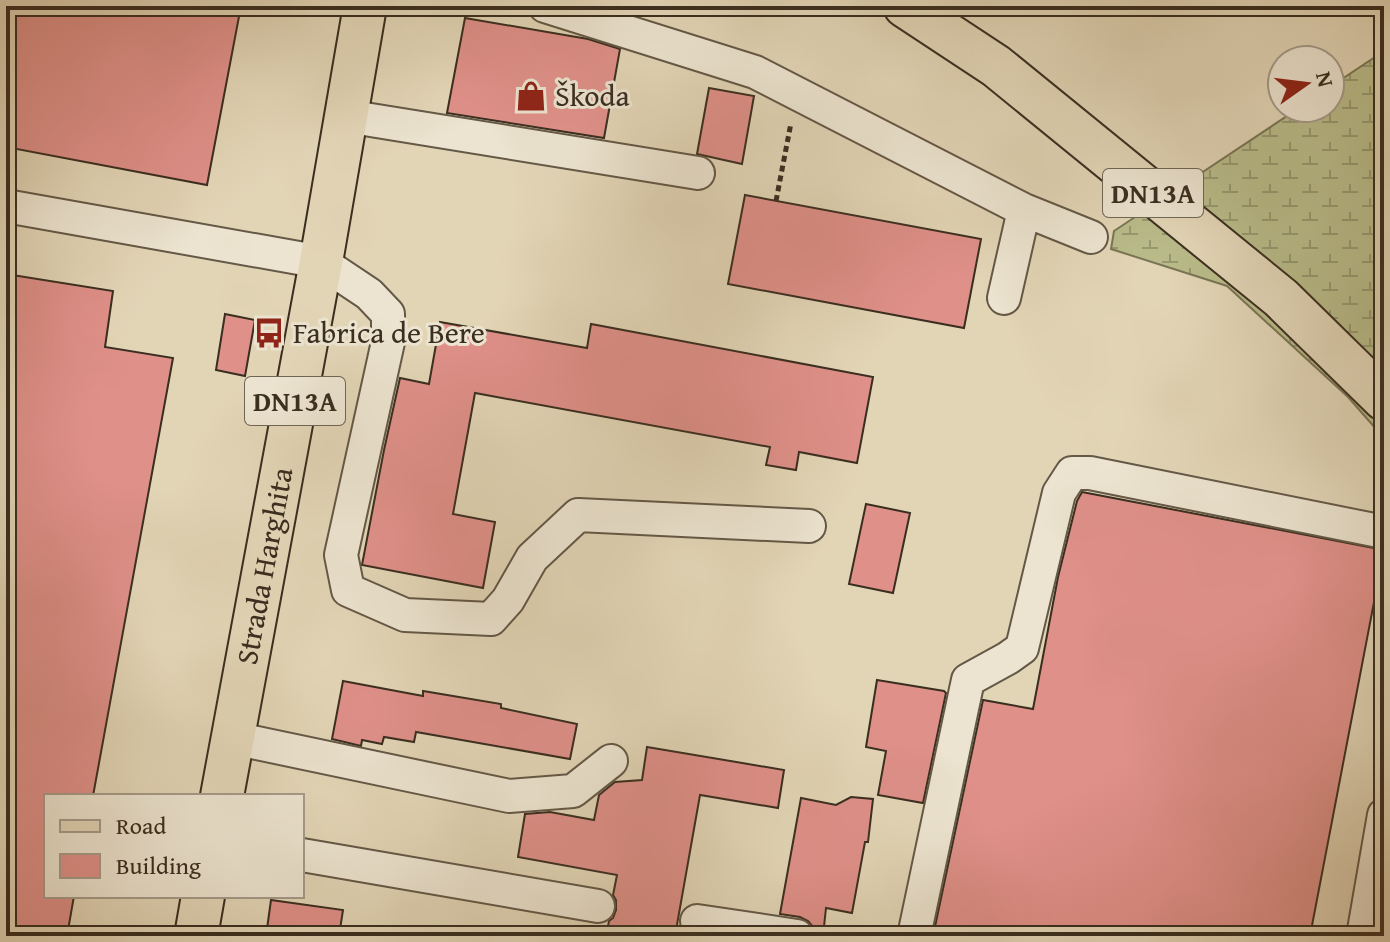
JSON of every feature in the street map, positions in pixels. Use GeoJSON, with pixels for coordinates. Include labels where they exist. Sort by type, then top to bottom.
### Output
{"type":"FeatureCollection","features":[{"type":"Feature","properties":{"kind":"main road","name":"Strada Harghita"},"geometry":{"type":"LineString","coordinates":[[222,794],[365,6]]}},
{"type":"Feature","properties":{"kind":"main road","name":"DN13A"},"geometry":{"type":"LineString","coordinates":[[905,6],[996,66],[1281,298],[1384,399]]}},
{"type":"Feature","properties":{"kind":"main road"},"geometry":{"type":"LineString","coordinates":[[196,936],[203,898]]}},
{"type":"Feature","properties":{"kind":"lane"},"geometry":{"type":"LineString","coordinates":[[545,6],[755,72],[1024,210],[1091,237]]}},
{"type":"Feature","properties":{"kind":"lane"},"geometry":{"type":"LineString","coordinates":[[346,116],[698,173]]}},
{"type":"Feature","properties":{"kind":"lane"},"geometry":{"type":"LineString","coordinates":[[6,206],[321,262],[369,294],[388,314],[388,342],[341,555],[348,590],[405,615],[491,619],[508,600],[532,558],[578,515],[809,526]]}},
{"type":"Feature","properties":{"kind":"lane"},"geometry":{"type":"LineString","coordinates":[[1004,298],[1024,210]]}},
{"type":"Feature","properties":{"kind":"lane"},"geometry":{"type":"LineString","coordinates":[[914,936],[968,680],[1022,648],[1059,493],[1072,473],[1090,473],[1384,532]]}},
{"type":"Feature","properties":{"kind":"lane"},"geometry":{"type":"LineString","coordinates":[[233,738],[509,796],[573,791],[611,761]]}},
{"type":"Feature","properties":{"kind":"lane"},"geometry":{"type":"LineString","coordinates":[[1363,936],[1384,815]]}},
{"type":"Feature","properties":{"kind":"lane"},"geometry":{"type":"LineString","coordinates":[[304,855],[598,906]]}},
{"type":"Feature","properties":{"kind":"lane"},"geometry":{"type":"LineString","coordinates":[[697,921],[797,936]]}},
{"type":"Feature","properties":{"kind":"path"},"geometry":{"type":"LineString","coordinates":[[776,201],[796,94]]}},
{"type":"Feature","properties":{"kind":"green space"},"geometry":{"type":"Polygon","coordinates":[[[1384,51],[1384,438],[1348,397],[1227,286],[1111,249],[1114,231],[1275,124],[1346,124],[1346,76],[1384,51]]]}},
{"type":"Feature","properties":{"kind":"building"},"geometry":{"type":"Polygon","coordinates":[[[6,6],[241,6],[207,185],[6,147],[6,6]]]}},
{"type":"Feature","properties":{"kind":"building","name":"Škoda"},"geometry":{"type":"Polygon","coordinates":[[[465,18],[588,39],[620,49],[604,138],[447,113],[465,18]]]}},
{"type":"Feature","properties":{"kind":"building"},"geometry":{"type":"Polygon","coordinates":[[[709,88],[754,96],[742,164],[697,154],[709,88]]]}},
{"type":"Feature","properties":{"kind":"building"},"geometry":{"type":"Polygon","coordinates":[[[745,195],[981,239],[964,328],[728,284],[745,195]]]}},
{"type":"Feature","properties":{"kind":"building"},"geometry":{"type":"Polygon","coordinates":[[[6,274],[113,291],[105,347],[173,358],[93,794],[44,794],[44,898],[74,898],[67,936],[6,936],[6,274]]]}},
{"type":"Feature","properties":{"kind":"building"},"geometry":{"type":"Polygon","coordinates":[[[225,314],[255,320],[245,376],[216,370],[225,314]]]}},
{"type":"Feature","properties":{"kind":"building"},"geometry":{"type":"Polygon","coordinates":[[[440,322],[587,348],[591,324],[873,377],[857,463],[799,452],[796,470],[766,465],[770,447],[475,393],[453,514],[495,522],[483,588],[362,565],[400,378],[429,384],[440,322]]]}},
{"type":"Feature","properties":{"kind":"building"},"geometry":{"type":"Polygon","coordinates":[[[1082,492],[1384,550],[1310,936],[933,936],[983,700],[1033,709],[1058,577],[1082,492]]]}},
{"type":"Feature","properties":{"kind":"building"},"geometry":{"type":"Polygon","coordinates":[[[866,504],[910,513],[893,593],[849,584],[866,504]]]}},
{"type":"Feature","properties":{"kind":"building"},"geometry":{"type":"Polygon","coordinates":[[[877,680],[946,693],[923,803],[878,795],[886,751],[866,747],[877,680]]]}},
{"type":"Feature","properties":{"kind":"building"},"geometry":{"type":"Polygon","coordinates":[[[343,681],[423,696],[423,691],[501,704],[501,708],[577,724],[570,759],[416,732],[414,742],[384,737],[382,744],[362,740],[361,746],[332,739],[343,681]]]}},
{"type":"Feature","properties":{"kind":"building"},"geometry":{"type":"Polygon","coordinates":[[[647,747],[784,770],[778,808],[700,795],[675,936],[606,936],[609,921],[616,910],[613,895],[617,875],[518,857],[525,814],[550,812],[594,820],[599,795],[615,782],[642,780],[647,747]]]}},
{"type":"Feature","properties":{"kind":"building"},"geometry":{"type":"Polygon","coordinates":[[[851,797],[873,799],[868,842],[865,842],[852,913],[826,908],[823,936],[816,936],[808,921],[780,914],[801,798],[836,805],[851,797]]]}},
{"type":"Feature","properties":{"kind":"building"},"geometry":{"type":"Polygon","coordinates":[[[271,900],[343,910],[339,936],[266,936],[271,900]]]}},
{"type":"Feature","properties":{"kind":"place","name":"Škoda"},"geometry":{"type":"Point","coordinates":[531,96]}},
{"type":"Feature","properties":{"kind":"place","name":"Fabrica de Bere"},"geometry":{"type":"Point","coordinates":[269,333]}}]}
